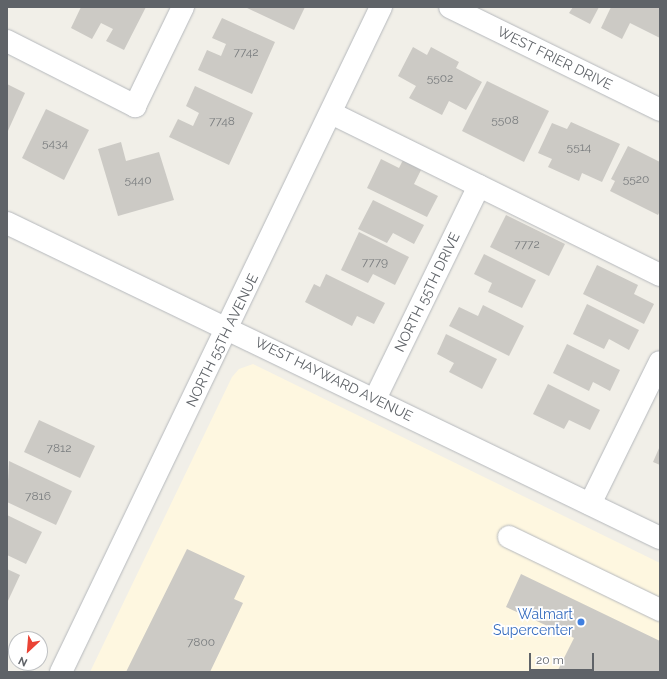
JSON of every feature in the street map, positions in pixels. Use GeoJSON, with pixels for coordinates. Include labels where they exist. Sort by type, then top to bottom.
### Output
{"type":"FeatureCollection","features":[{"type":"Feature","properties":{"kind":"street"},"geometry":{"type":"LineString","coordinates":[[7,41],[136,106],[183,7]]}},
{"type":"Feature","properties":{"kind":"street","name":"NORTH 55TH AVENUE"},"geometry":{"type":"LineString","coordinates":[[61,672],[382,7]]}},
{"type":"Feature","properties":{"kind":"street","name":"WEST FRIER DRIVE"},"geometry":{"type":"LineString","coordinates":[[450,7],[660,110]]}},
{"type":"Feature","properties":{"kind":"street"},"geometry":{"type":"LineString","coordinates":[[331,113],[660,275]]}},
{"type":"Feature","properties":{"kind":"street","name":"NORTH 55TH DRIVE"},"geometry":{"type":"LineString","coordinates":[[375,399],[479,186]]}},
{"type":"Feature","properties":{"kind":"street","name":"WEST HAYWARD AVENUE"},"geometry":{"type":"LineString","coordinates":[[7,223],[228,328],[660,538]]}},
{"type":"Feature","properties":{"kind":"street"},"geometry":{"type":"LineString","coordinates":[[590,504],[660,362]]}},
{"type":"Feature","properties":{"kind":"street"},"geometry":{"type":"LineString","coordinates":[[509,537],[660,610]]}},
{"type":"Feature","properties":{"kind":"shaded area"},"geometry":{"type":"Polygon","coordinates":[[[253,364],[660,563],[660,672],[90,672],[232,377],[239,369],[253,364]]]}},
{"type":"Feature","properties":{"kind":"building"},"geometry":{"type":"Polygon","coordinates":[[[81,7],[146,7],[124,50],[106,41],[113,29],[101,23],[92,39],[71,28],[81,7]]]}},
{"type":"Feature","properties":{"kind":"building"},"geometry":{"type":"Polygon","coordinates":[[[245,7],[305,7],[294,30],[245,7]]]}},
{"type":"Feature","properties":{"kind":"building"},"geometry":{"type":"Polygon","coordinates":[[[573,7],[599,7],[590,24],[569,13],[573,7]]]}},
{"type":"Feature","properties":{"kind":"building"},"geometry":{"type":"Polygon","coordinates":[[[611,7],[660,7],[660,38],[630,23],[622,39],[601,28],[611,7]]]}},
{"type":"Feature","properties":{"kind":"building"},"geometry":{"type":"Polygon","coordinates":[[[222,18],[275,42],[252,94],[198,70],[207,50],[221,56],[226,44],[212,38],[222,18]]]}},
{"type":"Feature","properties":{"kind":"building"},"geometry":{"type":"Polygon","coordinates":[[[413,47],[427,55],[431,47],[459,62],[456,68],[482,82],[466,110],[449,101],[442,115],[409,98],[416,86],[398,76],[413,47]]]}},
{"type":"Feature","properties":{"kind":"building"},"geometry":{"type":"Polygon","coordinates":[[[487,81],[549,111],[524,162],[462,131],[487,81]]]}},
{"type":"Feature","properties":{"kind":"building"},"geometry":{"type":"Polygon","coordinates":[[[7,84],[25,93],[7,133],[7,84]]]}},
{"type":"Feature","properties":{"kind":"building"},"geometry":{"type":"Polygon","coordinates":[[[195,86],[253,113],[229,165],[169,137],[178,119],[193,126],[199,113],[186,106],[195,86]]]}},
{"type":"Feature","properties":{"kind":"building"},"geometry":{"type":"Polygon","coordinates":[[[46,109],[89,130],[64,180],[22,158],[46,109]]]}},
{"type":"Feature","properties":{"kind":"building"},"geometry":{"type":"Polygon","coordinates":[[[571,122],[620,144],[602,182],[582,173],[579,181],[548,167],[552,159],[538,153],[552,123],[567,129],[571,122]]]}},
{"type":"Feature","properties":{"kind":"building"},"geometry":{"type":"Polygon","coordinates":[[[121,142],[126,161],[159,152],[174,200],[118,216],[98,149],[121,142]]]}},
{"type":"Feature","properties":{"kind":"building"},"geometry":{"type":"Polygon","coordinates":[[[628,146],[660,162],[660,211],[658,215],[610,191],[615,181],[611,179],[628,146]]]}},
{"type":"Feature","properties":{"kind":"building"},"geometry":{"type":"Polygon","coordinates":[[[381,159],[399,168],[403,160],[421,170],[414,184],[438,196],[427,217],[367,188],[381,159]]]}},
{"type":"Feature","properties":{"kind":"building"},"geometry":{"type":"Polygon","coordinates":[[[373,200],[424,225],[414,244],[393,233],[387,243],[358,229],[373,200]]]}},
{"type":"Feature","properties":{"kind":"building"},"geometry":{"type":"Polygon","coordinates":[[[506,215],[565,244],[549,276],[490,247],[506,215]]]}},
{"type":"Feature","properties":{"kind":"building"},"geometry":{"type":"Polygon","coordinates":[[[359,232],[409,257],[395,285],[373,274],[368,283],[341,270],[359,232]]]}},
{"type":"Feature","properties":{"kind":"building"},"geometry":{"type":"Polygon","coordinates":[[[484,254],[536,280],[522,308],[488,292],[492,283],[474,274],[484,254]]]}},
{"type":"Feature","properties":{"kind":"building"},"geometry":{"type":"Polygon","coordinates":[[[597,265],[638,285],[634,294],[654,304],[644,324],[583,294],[597,265]]]}},
{"type":"Feature","properties":{"kind":"building"},"geometry":{"type":"Polygon","coordinates":[[[326,274],[385,303],[374,324],[357,316],[352,326],[305,302],[314,284],[320,287],[326,274]]]}},
{"type":"Feature","properties":{"kind":"building"},"geometry":{"type":"Polygon","coordinates":[[[587,304],[639,330],[629,350],[609,339],[604,349],[573,334],[587,304]]]}},
{"type":"Feature","properties":{"kind":"building"},"geometry":{"type":"Polygon","coordinates":[[[483,305],[524,326],[509,356],[449,326],[459,307],[478,316],[483,305]]]}},
{"type":"Feature","properties":{"kind":"building"},"geometry":{"type":"Polygon","coordinates":[[[446,334],[497,359],[482,389],[449,372],[454,363],[437,354],[446,334]]]}},
{"type":"Feature","properties":{"kind":"building"},"geometry":{"type":"Polygon","coordinates":[[[567,344],[620,370],[610,391],[593,382],[589,391],[553,373],[567,344]]]}},
{"type":"Feature","properties":{"kind":"building"},"geometry":{"type":"Polygon","coordinates":[[[548,384],[600,410],[590,430],[569,420],[564,429],[533,414],[548,384]]]}},
{"type":"Feature","properties":{"kind":"building"},"geometry":{"type":"Polygon","coordinates":[[[39,420],[95,446],[80,478],[24,452],[39,420]]]}},
{"type":"Feature","properties":{"kind":"building"},"geometry":{"type":"Polygon","coordinates":[[[660,446],[660,465],[653,462],[660,446]]]}},
{"type":"Feature","properties":{"kind":"building"},"geometry":{"type":"Polygon","coordinates":[[[9,461],[72,491],[56,525],[7,502],[9,461]]]}},
{"type":"Feature","properties":{"kind":"building"},"geometry":{"type":"Polygon","coordinates":[[[7,515],[42,532],[26,564],[7,555],[7,515]]]}},
{"type":"Feature","properties":{"kind":"building"},"geometry":{"type":"Polygon","coordinates":[[[187,549],[245,576],[234,599],[243,603],[210,672],[126,672],[187,549]]]}},
{"type":"Feature","properties":{"kind":"building"},"geometry":{"type":"Polygon","coordinates":[[[7,569],[20,575],[7,603],[7,569]]]}},
{"type":"Feature","properties":{"kind":"building","name":"Walmart Supercenter"},"geometry":{"type":"Polygon","coordinates":[[[521,574],[660,641],[660,672],[557,672],[574,638],[506,607],[521,574]]]}},
{"type":"Feature","properties":{"kind":"place","name":"Walmart Supercenter"},"geometry":{"type":"Point","coordinates":[581,622]}}]}
